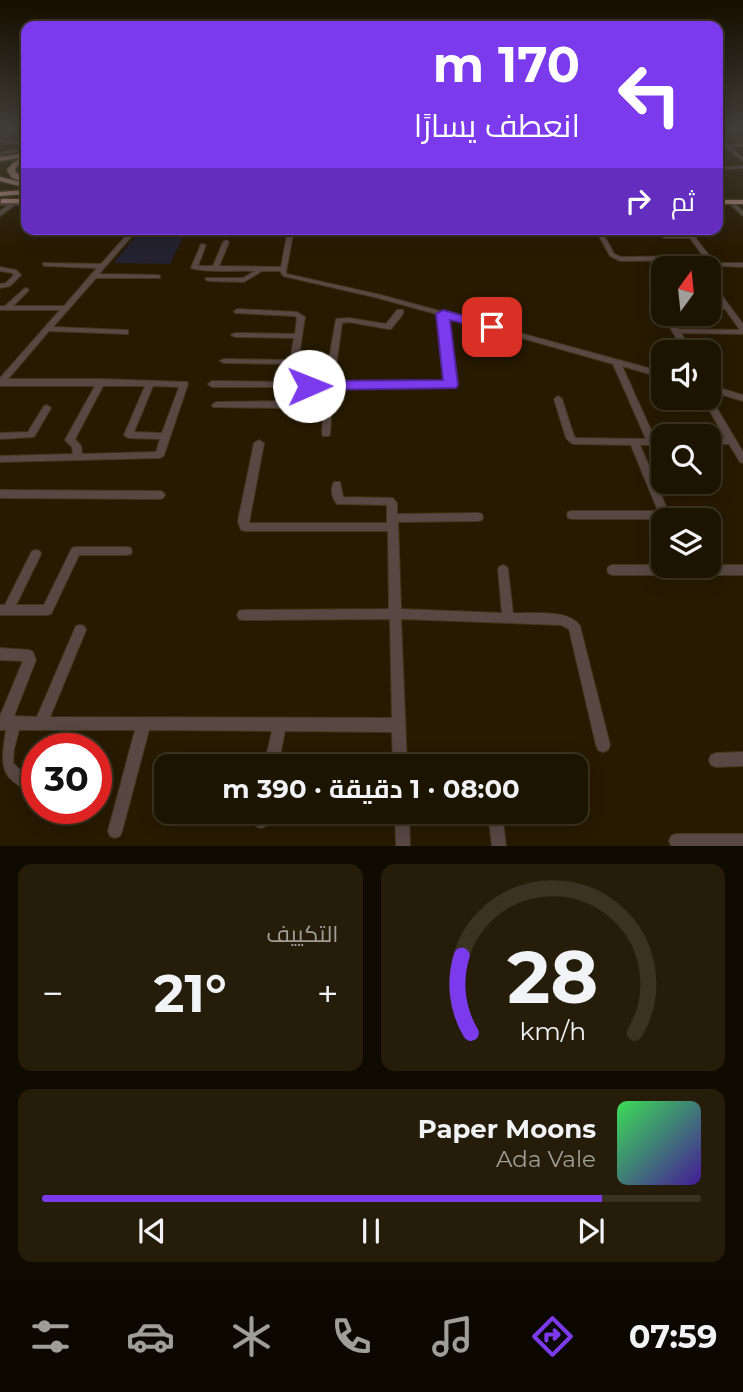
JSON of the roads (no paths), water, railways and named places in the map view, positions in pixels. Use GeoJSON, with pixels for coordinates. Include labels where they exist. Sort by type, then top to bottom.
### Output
{"type":"FeatureCollection","features":[{"type":"Feature","properties":{"kind":"highway"},"geometry":{"type":"LineString","coordinates":[[0,177],[21,185]]}},
{"type":"Feature","properties":{"kind":"highway"},"geometry":{"type":"LineString","coordinates":[[0,193],[21,188]]}},
{"type":"Feature","properties":{"kind":"highway"},"geometry":{"type":"LineString","coordinates":[[0,202],[21,202]]}},
{"type":"Feature","properties":{"kind":"street"},"geometry":{"type":"LineString","coordinates":[[0,202],[21,202]]}},
{"type":"Feature","properties":{"kind":"street"},"geometry":{"type":"LineString","coordinates":[[0,214],[14,203]]}},
{"type":"Feature","properties":{"kind":"street"},"geometry":{"type":"LineString","coordinates":[[740,204],[743,214]]}},
{"type":"Feature","properties":{"kind":"street"},"geometry":{"type":"LineString","coordinates":[[0,383],[130,235]]}},
{"type":"Feature","properties":{"kind":"street"},"geometry":{"type":"LineString","coordinates":[[289,235],[284,269],[285,275],[292,278],[379,296],[651,372]]}},
{"type":"Feature","properties":{"kind":"street"},"geometry":{"type":"LineString","coordinates":[[601,235],[612,255],[620,258],[708,258],[692,236],[664,236]]}},
{"type":"Feature","properties":{"kind":"street"},"geometry":{"type":"LineString","coordinates":[[215,269],[226,242]]}},
{"type":"Feature","properties":{"kind":"street"},"geometry":{"type":"LineString","coordinates":[[204,245],[194,268],[284,269]]}},
{"type":"Feature","properties":{"kind":"street"},"geometry":{"type":"LineString","coordinates":[[45,264],[102,266]]}},
{"type":"Feature","properties":{"kind":"street"},"geometry":{"type":"LineString","coordinates":[[723,265],[743,265]]}},
{"type":"Feature","properties":{"kind":"street"},"geometry":{"type":"LineString","coordinates":[[0,269],[14,271],[18,275],[10,284],[0,286]]}},
{"type":"Feature","properties":{"kind":"street"},"geometry":{"type":"LineString","coordinates":[[208,279],[244,279],[264,269]]}},
{"type":"Feature","properties":{"kind":"street"},"geometry":{"type":"LineString","coordinates":[[94,276],[158,277]]}},
{"type":"Feature","properties":{"kind":"street"},"geometry":{"type":"LineString","coordinates":[[4,308],[26,290]]}},
{"type":"Feature","properties":{"kind":"street"},"geometry":{"type":"LineString","coordinates":[[721,298],[743,330]]}},
{"type":"Feature","properties":{"kind":"street"},"geometry":{"type":"LineString","coordinates":[[721,307],[727,307]]}},
{"type":"Feature","properties":{"kind":"street"},"geometry":{"type":"LineString","coordinates":[[4,308],[66,308]]}},
{"type":"Feature","properties":{"kind":"street"},"geometry":{"type":"LineString","coordinates":[[216,405],[285,404],[301,319],[299,315],[238,311]]}},
{"type":"Feature","properties":{"kind":"street"},"geometry":{"type":"LineString","coordinates":[[326,434],[329,385],[339,321],[349,320],[388,327],[400,312]]}},
{"type":"Feature","properties":{"kind":"street"},"geometry":{"type":"LineString","coordinates":[[212,384],[450,385],[443,314]]}},
{"type":"Feature","properties":{"kind":"street"},"geometry":{"type":"LineString","coordinates":[[673,326],[681,340]]}},
{"type":"Feature","properties":{"kind":"street"},"geometry":{"type":"LineString","coordinates":[[47,330],[125,332]]}},
{"type":"Feature","properties":{"kind":"street"},"geometry":{"type":"LineString","coordinates":[[676,331],[743,330]]}},
{"type":"Feature","properties":{"kind":"street"},"geometry":{"type":"LineString","coordinates":[[235,335],[297,336]]}},
{"type":"Feature","properties":{"kind":"street"},"geometry":{"type":"LineString","coordinates":[[224,361],[293,362]]}},
{"type":"Feature","properties":{"kind":"street"},"geometry":{"type":"LineString","coordinates":[[616,362],[651,440]]}},
{"type":"Feature","properties":{"kind":"street"},"geometry":{"type":"LineString","coordinates":[[0,383],[184,384],[159,455],[2,462]]}},
{"type":"Feature","properties":{"kind":"street"},"geometry":{"type":"LineString","coordinates":[[79,458],[76,446],[70,440],[100,383]]}},
{"type":"Feature","properties":{"kind":"street"},"geometry":{"type":"LineString","coordinates":[[150,383],[128,435],[166,436]]}},
{"type":"Feature","properties":{"kind":"street"},"geometry":{"type":"LineString","coordinates":[[721,393],[743,398]]}},
{"type":"Feature","properties":{"kind":"street"},"geometry":{"type":"LineString","coordinates":[[558,399],[570,438],[574,441],[651,442]]}},
{"type":"Feature","properties":{"kind":"street"},"geometry":{"type":"LineString","coordinates":[[0,436],[31,435],[47,408]]}},
{"type":"Feature","properties":{"kind":"street"},"geometry":{"type":"LineString","coordinates":[[717,410],[743,460]]}},
{"type":"Feature","properties":{"kind":"street"},"geometry":{"type":"LineString","coordinates":[[721,441],[732,441]]}},
{"type":"Feature","properties":{"kind":"street"},"geometry":{"type":"LineString","coordinates":[[259,443],[243,521],[245,527],[478,517]]}},
{"type":"Feature","properties":{"kind":"street"},"geometry":{"type":"LineString","coordinates":[[635,443],[662,508]]}},
{"type":"Feature","properties":{"kind":"street"},"geometry":{"type":"LineString","coordinates":[[337,485],[337,497],[343,502],[392,502],[400,754]]}},
{"type":"Feature","properties":{"kind":"street"},"geometry":{"type":"LineString","coordinates":[[0,494],[160,495]]}},
{"type":"Feature","properties":{"kind":"street"},"geometry":{"type":"LineString","coordinates":[[572,515],[651,518]]}},
{"type":"Feature","properties":{"kind":"street"},"geometry":{"type":"LineString","coordinates":[[36,554],[4,610],[47,610],[76,551],[127,551]]}},
{"type":"Feature","properties":{"kind":"street"},"geometry":{"type":"LineString","coordinates":[[612,569],[651,568]]}},
{"type":"Feature","properties":{"kind":"street"},"geometry":{"type":"LineString","coordinates":[[721,569],[743,570]]}},
{"type":"Feature","properties":{"kind":"street"},"geometry":{"type":"LineString","coordinates":[[502,570],[508,617]]}},
{"type":"Feature","properties":{"kind":"street"},"geometry":{"type":"LineString","coordinates":[[243,615],[397,614],[562,620],[573,625],[576,630],[603,746]]}},
{"type":"Feature","properties":{"kind":"street"},"geometry":{"type":"LineString","coordinates":[[41,723],[79,630]]}},
{"type":"Feature","properties":{"kind":"street"},"geometry":{"type":"LineString","coordinates":[[0,654],[24,654],[29,656],[30,660],[7,723],[0,761],[8,778],[21,782]]}},
{"type":"Feature","properties":{"kind":"street"},"geometry":{"type":"LineString","coordinates":[[7,723],[399,725]]}},
{"type":"Feature","properties":{"kind":"street"},"geometry":{"type":"LineString","coordinates":[[116,831],[144,723]]}},
{"type":"Feature","properties":{"kind":"street"},"geometry":{"type":"LineString","coordinates":[[274,754],[280,724]]}},
{"type":"Feature","properties":{"kind":"street"},"geometry":{"type":"LineString","coordinates":[[716,760],[743,759]]}},
{"type":"Feature","properties":{"kind":"street"},"geometry":{"type":"LineString","coordinates":[[402,824],[403,846]]}},
{"type":"Feature","properties":{"kind":"street"},"geometry":{"type":"LineString","coordinates":[[496,824],[499,846]]}},
{"type":"Feature","properties":{"kind":"street"},"geometry":{"type":"LineString","coordinates":[[676,841],[743,841]]}}]}
